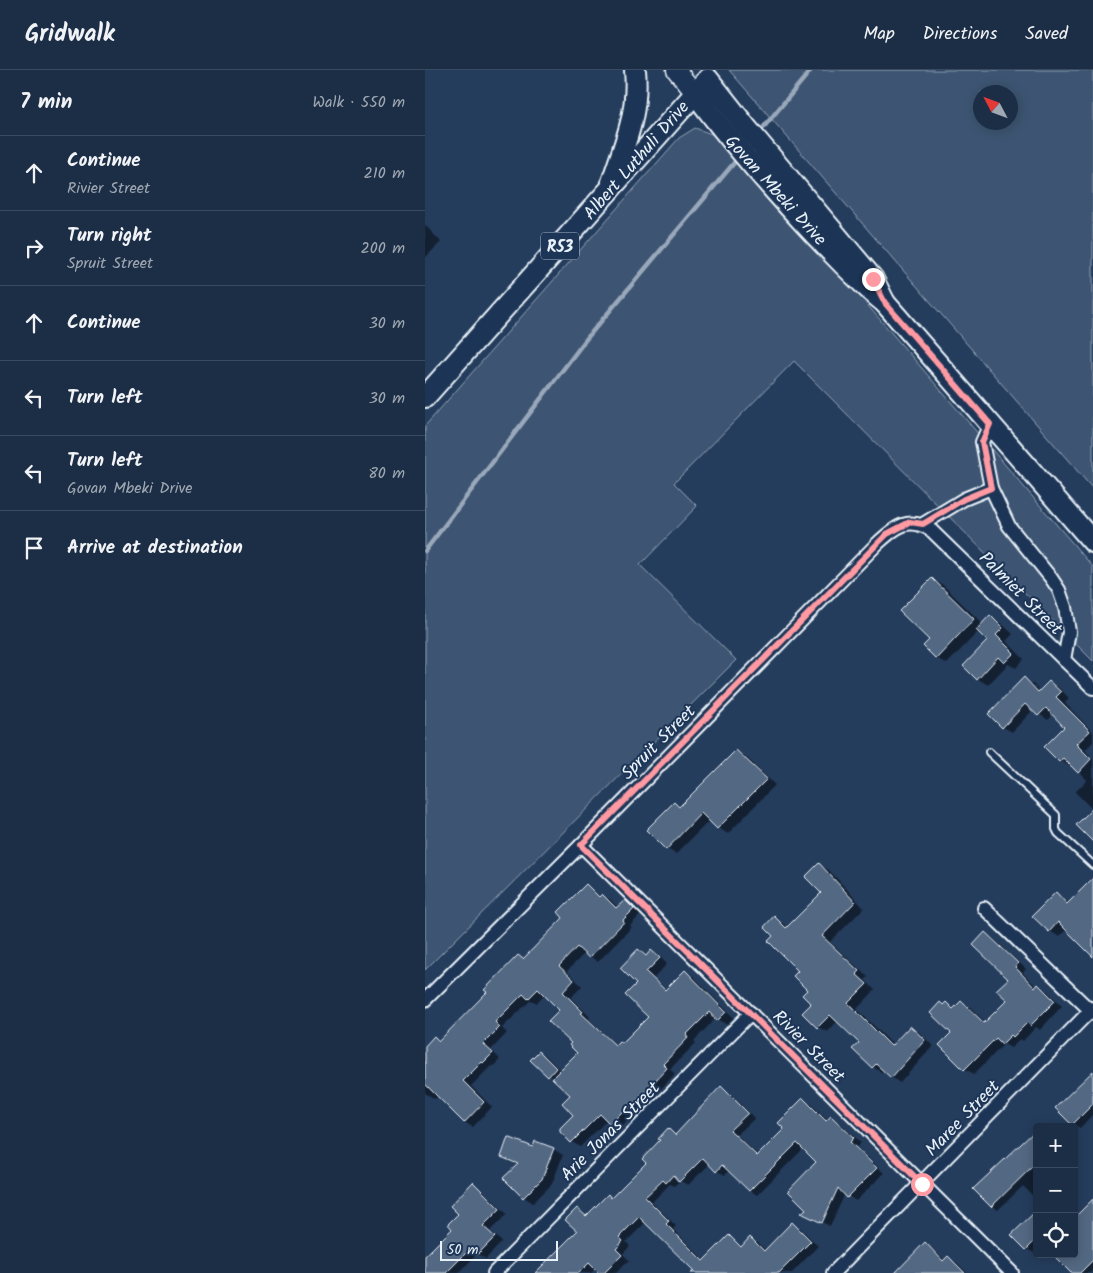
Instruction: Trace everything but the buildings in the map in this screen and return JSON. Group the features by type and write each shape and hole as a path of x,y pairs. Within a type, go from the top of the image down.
{"main road":[{"path":"609,191 632,122 637,89 635,70"},
{"name":"Albert Luthuli Drive","path":"425,397 609,191 701,81"},
{"name":"Govan Mbeki Drive","path":"701,81 745,126 873,279 885,303"},
{"name":"Govan Mbeki Drive","path":"701,81 730,141 773,190 864,286 885,303 1093,542"}],"street":[{"name":"Govan Mbeki Drive","path":"676,70 701,81"},
{"path":"990,424 982,442 991,488 1009,526 1059,590 1065,607 1069,632 1064,660"},
{"path":"923,524 964,499 991,488"},
{"name":"Spruit Street","path":"425,1000 581,845 887,534 910,522 923,524"},
{"name":"Palmiet Street","path":"923,524 946,543 1093,688"},
{"name":"Rivier Street","path":"581,845 1012,1273"},
{"path":"984,908 1092,1010"},
{"name":"Maree Street","path":"833,1273 1092,1010"},
{"name":"Arie Jonas Street","path":"494,1273 751,1013"}],"lane":[{"path":"989,752 1056,815 1056,830 1058,833 1093,865"}],"shaded area":[{"path":"729,70 1093,70 1093,489"},
{"path":"695,128 714,135 820,250 1093,567 1093,661 794,361 674,483 697,506 640,565 736,660 425,970 425,426 679,138"}],"waterway":[{"path":"758,134 811,70"},
{"path":"425,551 587,338 739,157"}],"route":[{"path":"873,279 885,303 990,424 982,442 991,488 964,499 923,524 910,522 887,534 581,845 922,1184"}]}
